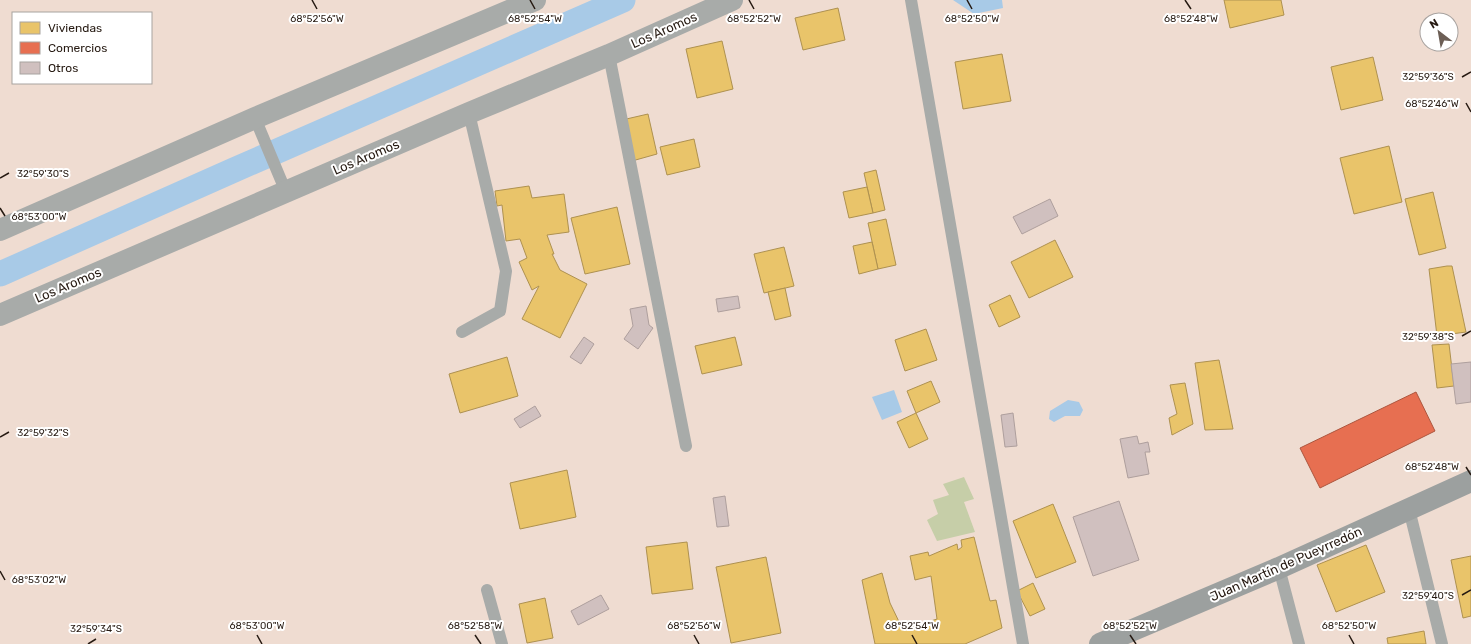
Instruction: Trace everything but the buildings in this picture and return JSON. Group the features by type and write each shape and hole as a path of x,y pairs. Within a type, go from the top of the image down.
{"main road":[{"name":"Juan Martín de Pueyrredón","path":"1100,644 1278,568 1471,481"}],"street":[{"path":"0,230 255,118 535,0"},
{"name":"Los Aromos","path":"0,315 469,113 609,55 732,0"}],"lane":[{"path":"911,0 1023,644"},
{"path":"609,55 686,446"},
{"path":"462,332 500,311 506,271 469,113"},
{"path":"255,118 286,192"},
{"path":"1409,509 1442,644"},
{"path":"1278,568 1299,644"},
{"path":"487,590 502,644"}],"green space":[{"path":"964,477 974,499 964,502 975,532 937,541 927,520 938,514 933,500 949,495 943,484"}],"water":[{"path":"953,0 1002,0 1003,8 974,14"},
{"path":"894,390 902,412 882,420 872,397"},
{"path":"1068,400 1079,402 1083,410 1080,416 1065,416 1054,422 1049,419 1050,411"}],"waterway":[{"path":"0,274 623,0"}]}
